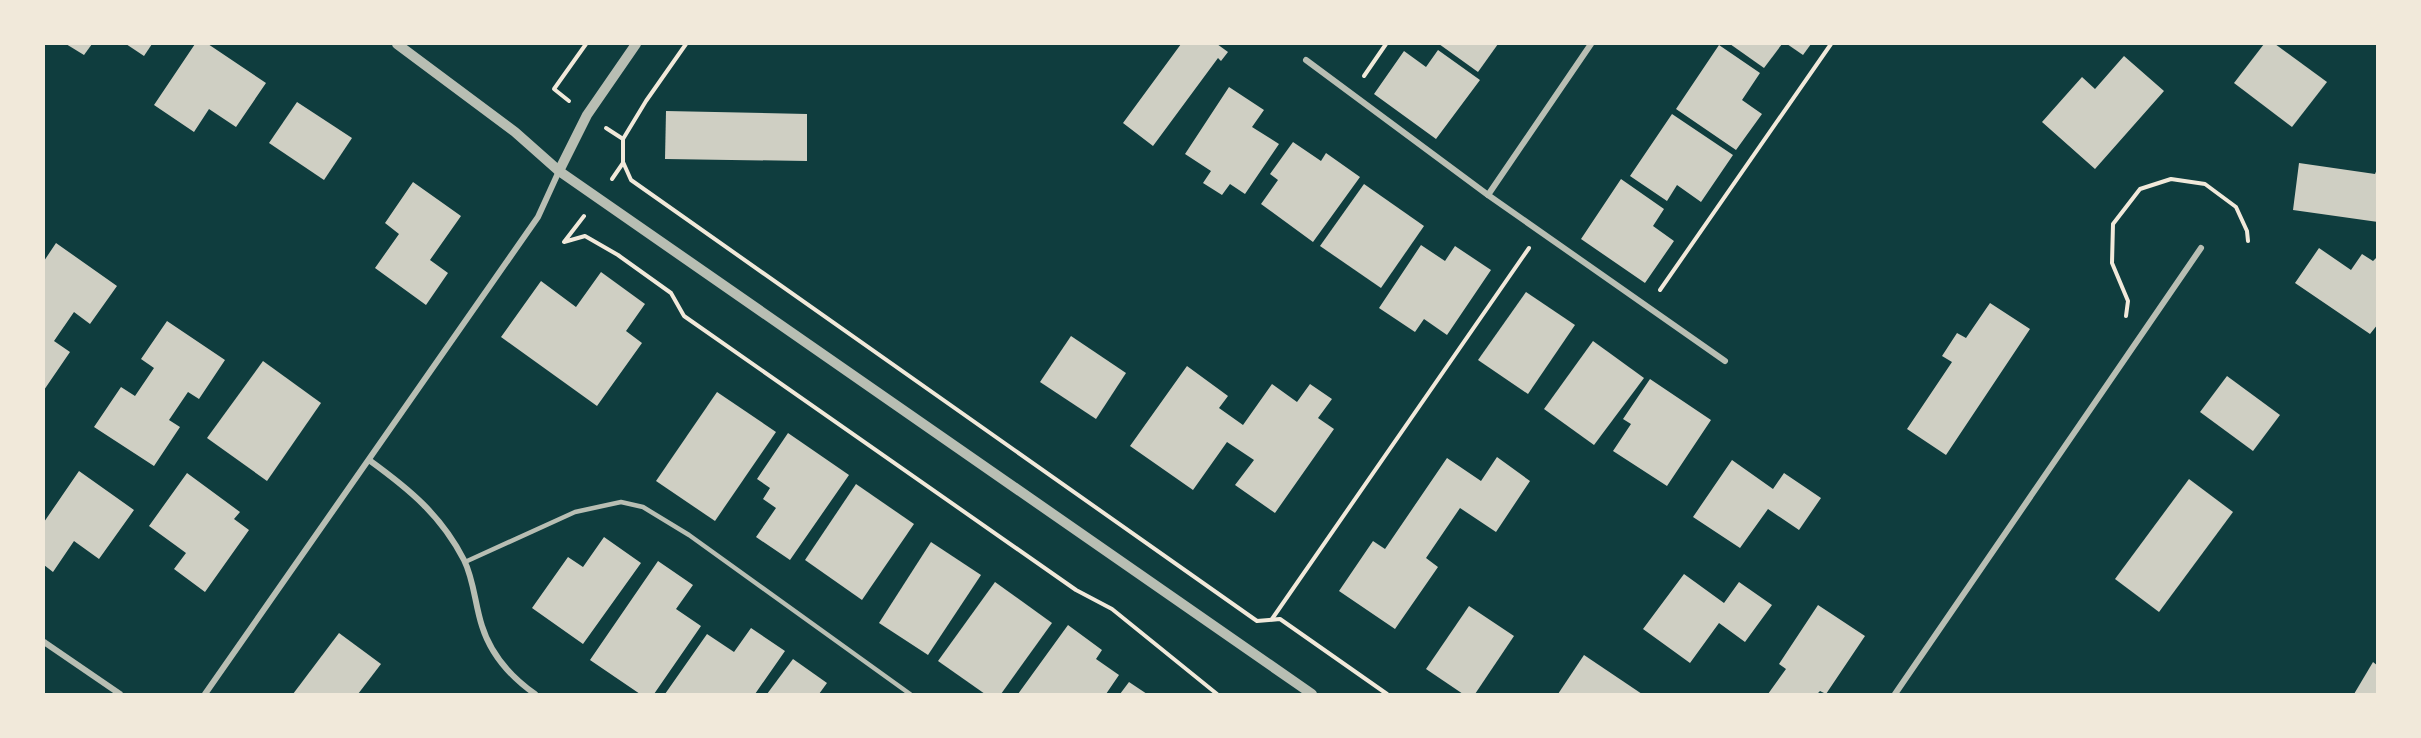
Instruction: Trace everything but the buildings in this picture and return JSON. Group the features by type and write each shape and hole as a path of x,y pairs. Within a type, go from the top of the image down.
{"street":[{"path":"397,44 515,132 559,171 1312,694"},
{"path":"205,694 538,217 587,115 636,44"},
{"path":"1488,195 1591,44"},
{"path":"1306,60 1488,195 1725,362"},
{"path":"1895,694 2201,248"},
{"path":"369,460 420,500 447,529 465,562 483,628 500,662 522,685 535,694"},
{"path":"44,642 120,694"}],"lane":[{"path":"465,562 575,512 621,502 643,507 689,536 910,694"}],"path":[{"path":"686,44 646,101 623,140 623,162 631,180 1257,621 1280,619 1387,694"},
{"path":"1352,94 1386,44"},
{"path":"1648,307 1831,44"},
{"path":"623,162 564,242 585,236 618,255 671,293 684,316 1076,590 1112,609 1216,694"},
{"path":"2125,325 2128,301 2112,263 2113,224 2140,189 2171,179 2205,184 2236,207 2247,231 2248,241"},
{"path":"1272,620 1540,231"}]}
